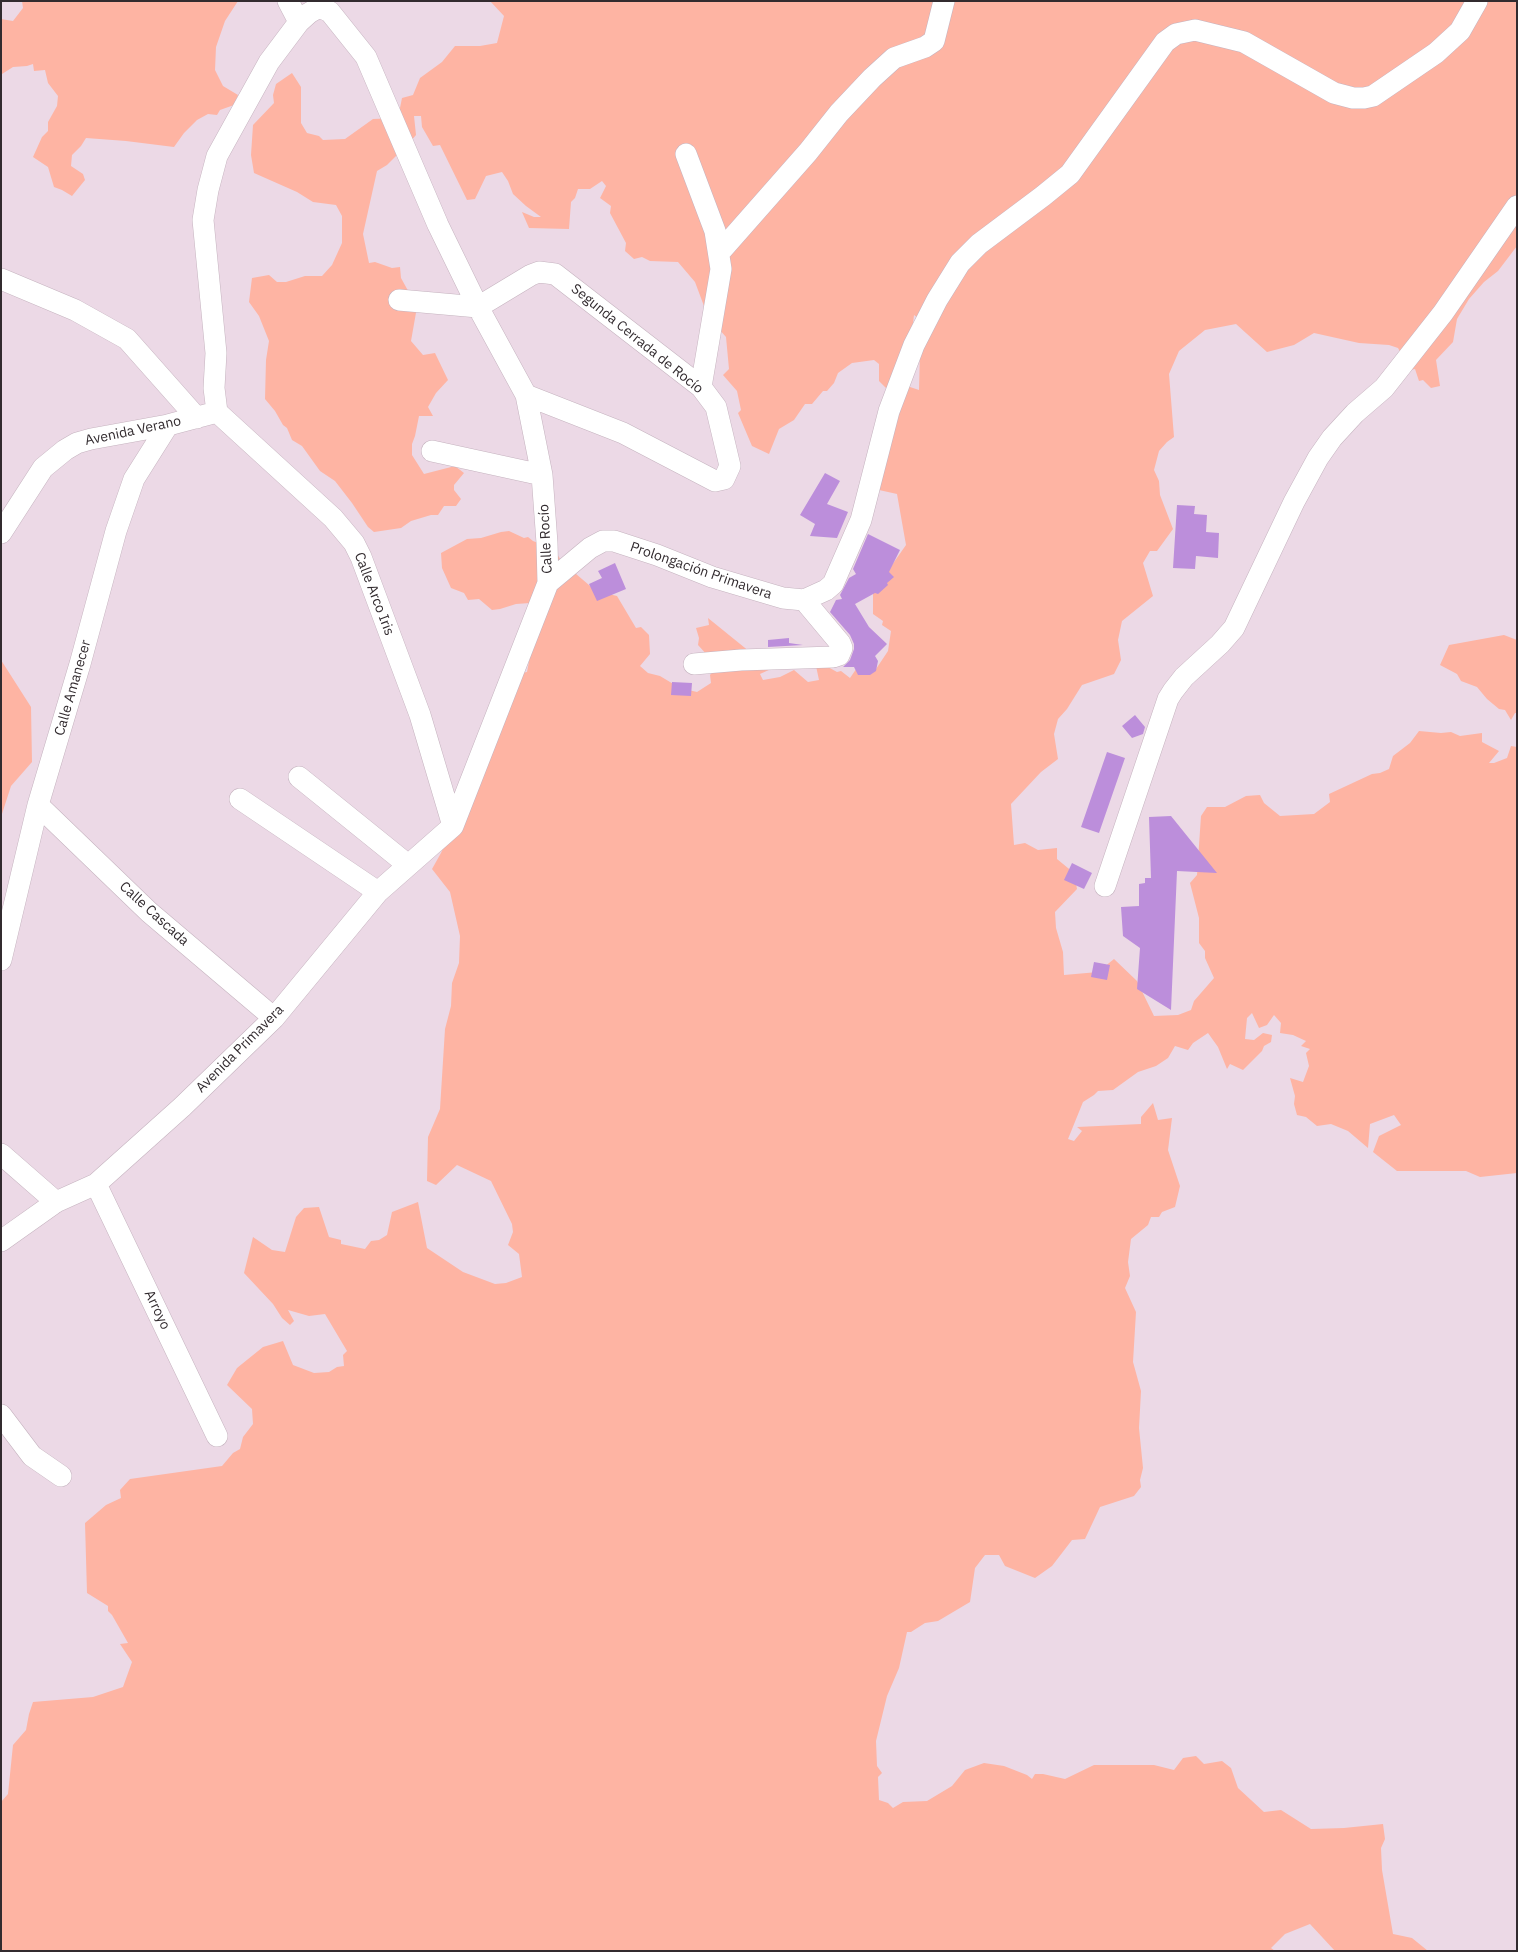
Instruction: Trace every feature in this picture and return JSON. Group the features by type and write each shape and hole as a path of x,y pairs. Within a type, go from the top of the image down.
{"street":[{"path":"288,1 299,22"},
{"path":"719,253 808,152 839,112 872,78 894,58 926,47 934,41 944,1"},
{"path":"694,664 741,660 833,657 839,655 842,648 840,643 804,600 818,595 833,584 861,520 889,411 914,345 937,300 960,263 978,244 1070,174 1122,99 1170,38 1182,32 1195,30 1244,42 1334,93 1353,98 1364,98 1373,96 1436,53 1460,31 1477,1"},
{"name":"Calle Rocío","path":"218,412 214,388 216,353 203,220 208,190 218,156 269,62 299,22 316,9 322,8 330,12 366,57 438,225 478,308 526,395 542,475 548,583 453,826"},
{"path":"686,154 715,231 721,269 701,386"},
{"path":"1104,886 1168,699 1184,677 1220,644 1234,628 1294,502 1318,458 1332,438 1355,413 1384,388 1443,313 1517,206"},
{"name":"Segunda Cerrada de Rocío","path":"478,308 531,275 539,272 555,274 701,386 716,407 730,466 724,479 715,481 623,433 526,395"},
{"path":"1,279 75,310 127,339 197,418"},
{"path":"399,300 478,308"},
{"name":"Avenida Verano","path":"1,533 43,468 77,443 168,425 218,412"},
{"name":"Calle Arco Iris","path":"218,412 332,518 354,543 362,557 420,715 453,826"},
{"name":"Calle Amanecer","path":"1,960 38,805 80,664 116,531 134,479 168,425"},
{"path":"432,451 542,475"},
{"name":"Prolongación Primavera","path":"548,583 597,543 614,541 756,591 783,598 804,600"},
{"path":"299,777 408,865"},
{"path":"240,799 378,892"},
{"name":"Calle Cascada","path":"38,805 149,912 274,1018"},
{"name":"Avenida Primavera","path":"1,1241 56,1202 96,1184 182,1107 274,1018 378,892 453,826"},
{"path":"1,1154 56,1202"},
{"name":"Arroyo","path":"96,1184 217,1436"},
{"path":"1,1415 32,1456 61,1476"}],"shaded area":[{"path":"22,1 238,1 225,21 216,47 215,70 223,86 238,95 234,105 220,110 217,115 208,114 197,120 174,147 86,138 72,155 71,166 83,174 85,180 72,196 54,187 48,167 33,157 42,137 48,131 48,122 57,106 58,96 48,83 45,70 34,71 33,64 13,67 2,74 1,72 1,19 13,21 23,8"},
{"path":"490,1 1517,1 1517,246 1498,271 1484,282 1469,299 1457,319 1453,342 1436,360 1440,386 1431,388 1423,380 1419,381 1415,369 1410,370 1398,348 1389,345 1359,343 1314,333 1294,345 1267,352 1236,324 1205,330 1179,351 1169,374 1174,437 1159,451 1154,470 1159,481 1160,495 1173,529 1157,551 1150,551 1143,563 1153,596 1122,621 1118,640 1121,660 1114,674 1082,685 1067,709 1058,719 1054,734 1058,759 1041,772 1011,804 1014,845 1025,843 1038,850 1057,848 1057,859 1074,873 1077,889 1055,912 1056,928 1063,952 1064,975 1098,972 1114,959 1137,981 1154,1016 1178,1015 1191,1010 1194,1001 1214,978 1205,958 1205,951 1199,943 1199,918 1190,883 1197,875 1201,816 1207,807 1225,807 1246,796 1260,795 1264,803 1280,816 1314,814 1330,802 1329,794 1372,774 1389,769 1393,756 1410,743 1419,731 1451,732 1460,736 1482,733 1482,742 1499,751 1489,763 1507,758 1511,746 1517,747 1517,1173 1480,1177 1466,1171 1397,1171 1373,1152 1379,1136 1401,1125 1394,1115 1370,1124 1368,1148 1348,1131 1331,1124 1317,1126 1306,1117 1297,1115 1294,1104 1295,1096 1290,1078 1303,1082 1309,1066 1306,1053 1310,1049 1301,1046 1306,1041 1293,1035 1280,1033 1281,1023 1274,1015 1267,1025 1259,1028 1252,1013 1247,1018 1245,1039 1254,1040 1263,1033 1272,1035 1271,1042 1264,1046 1262,1051 1243,1070 1230,1064 1227,1069 1218,1047 1208,1033 1193,1043 1188,1050 1175,1046 1168,1058 1156,1066 1138,1072 1113,1090 1098,1091 1083,1102 1068,1139 1074,1141 1082,1131 1077,1127 1141,1124 1141,1117 1153,1103 1158,1120 1172,1118 1168,1150 1180,1186 1175,1207 1162,1212 1159,1217 1151,1217 1148,1225 1131,1239 1128,1262 1130,1276 1125,1288 1136,1312 1133,1362 1141,1391 1139,1428 1143,1468 1140,1480 1141,1487 1134,1496 1100,1507 1085,1539 1072,1540 1052,1566 1035,1578 1005,1566 999,1555 985,1555 975,1568 970,1602 938,1621 925,1623 911,1632 907,1632 899,1668 887,1696 876,1741 877,1766 882,1773 878,1777 879,1800 888,1803 893,1808 903,1802 927,1801 952,1786 965,1770 984,1763 1004,1766 1027,1775 1032,1779 1035,1774 1043,1774 1065,1779 1094,1765 1154,1765 1174,1770 1183,1758 1196,1756 1204,1764 1222,1761 1231,1768 1238,1788 1264,1812 1281,1810 1311,1829 1383,1824 1385,1839 1381,1848 1382,1870 1393,1934 1412,1938 1428,1951 1335,1951 1310,1924 1285,1934 1271,1948 1275,1951 1,1951 1,1802 8,1794 13,1745 26,1730 33,1702 93,1697 123,1687 132,1662 120,1644 128,1643 108,1611 108,1606 87,1593 85,1523 106,1505 121,1498 120,1490 130,1479 222,1466 233,1453 240,1449 243,1437 253,1424 252,1409 227,1385 237,1368 263,1347 283,1341 293,1365 314,1373 329,1372 337,1367 344,1366 343,1355 347,1351 325,1314 309,1316 288,1310 294,1321 290,1325 244,1273 253,1237 272,1250 285,1252 296,1217 304,1208 319,1207 329,1237 341,1240 341,1244 365,1249 371,1241 379,1240 387,1235 392,1212 418,1202 427,1248 463,1272 495,1284 506,1283 522,1277 519,1254 508,1245 513,1232 512,1224 491,1181 457,1165 436,1185 427,1181 428,1137 440,1109 445,1029 451,1006 452,983 459,963 460,936 450,892 432,869 441,853 521,673 527,672 536,625 530,603 516,604 492,610 479,599 468,600 464,593 451,588 442,568 441,553 467,539 481,538 509,531 554,549 562,562 596,591 617,596 636,628 641,627 649,635 650,654 640,666 648,673 660,676 680,688 697,692 711,683 710,675 713,671 708,656 698,645 699,638 696,628 709,625 708,618 771,669 760,674 763,680 780,677 794,670 808,682 819,680 816,666 819,662 837,672 841,671 850,678 861,662 876,669 888,651 891,631 882,625 883,621 873,614 873,592 906,545 897,494 879,490 903,380 910,387 919,390 920,352 925,324 914,315 909,357 888,390 879,381 879,364 874,360 852,363 838,373 834,383 827,391 823,391 812,404 805,404 794,420 779,429 769,454 752,446 738,413 741,410 737,391 723,375 729,369 726,337 704,312 704,306 695,282 678,262 650,261 642,257 634,259 625,251 626,243 610,213 611,206 600,198 606,186 602,181 590,189 578,189 575,198 571,202 569,229 529,228 522,212 534,217 541,217 513,194 502,172 486,176 475,199 467,200 440,145 433,146 422,127 421,116 414,116 416,135 387,165 377,171 363,234 369,263 375,262 392,268 400,267 401,278 417,307 411,341 423,355 435,353 448,380 436,393 428,407 433,416 419,416 412,444 412,455 424,474 455,466 464,473 454,485 454,490 461,499 456,506 444,506 438,515 431,515 411,521 401,528 374,532 368,527 335,481 320,471 302,446 292,440 287,428 265,399 266,360 269,341 259,316 249,302 252,278 269,275 277,282 286,282 305,276 322,276 332,265 342,243 342,216 336,205 313,202 297,192 254,173 251,155 253,125 274,103 273,95 276,84 292,73 301,87 301,123 307,133 319,136 323,140 345,139 373,119 398,118 402,98 413,95 420,78 442,62 455,46 480,46 497,43 504,16"},
{"path":"1504,635 1517,640 1517,713 1515,713 1511,720 1505,710 1499,709 1477,687 1461,681 1457,674 1440,665 1449,645"},
{"path":"1,660 31,707 32,762 11,786 1,817"}],"building":[{"path":"825,473 840,481 827,504 848,512 837,538 810,536 815,524 800,515"},
{"path":"1177,505 1195,506 1194,514 1207,515 1206,532 1219,533 1218,558 1196,556 1195,569 1173,568"},
{"path":"868,534 900,550 889,572 894,577 887,583 888,585 878,594 875,593 855,604 869,627 887,644 875,656 878,661 876,671 870,675 858,675 854,667 843,667 850,660 854,644 850,635 830,612 836,600 842,599 840,595 849,578 856,574 853,569"},
{"path":"615,563 626,589 597,601 589,584 602,578 598,571"},
{"path":"789,638 789,643 803,645 768,647 768,640"},
{"path":"672,682 692,683 691,696 671,695"},
{"path":"1135,715 1145,727 1143,734 1132,738 1122,726"},
{"path":"1107,752 1125,758 1099,833 1081,827"},
{"path":"1171,816 1217,873 1177,871 1171,1010 1137,989 1140,948 1123,936 1121,907 1139,906 1139,884 1145,883 1145,878 1151,878 1149,817"},
{"path":"1072,863 1092,873 1084,889 1064,880"},
{"path":"1094,962 1110,965 1107,980 1091,977"}]}
